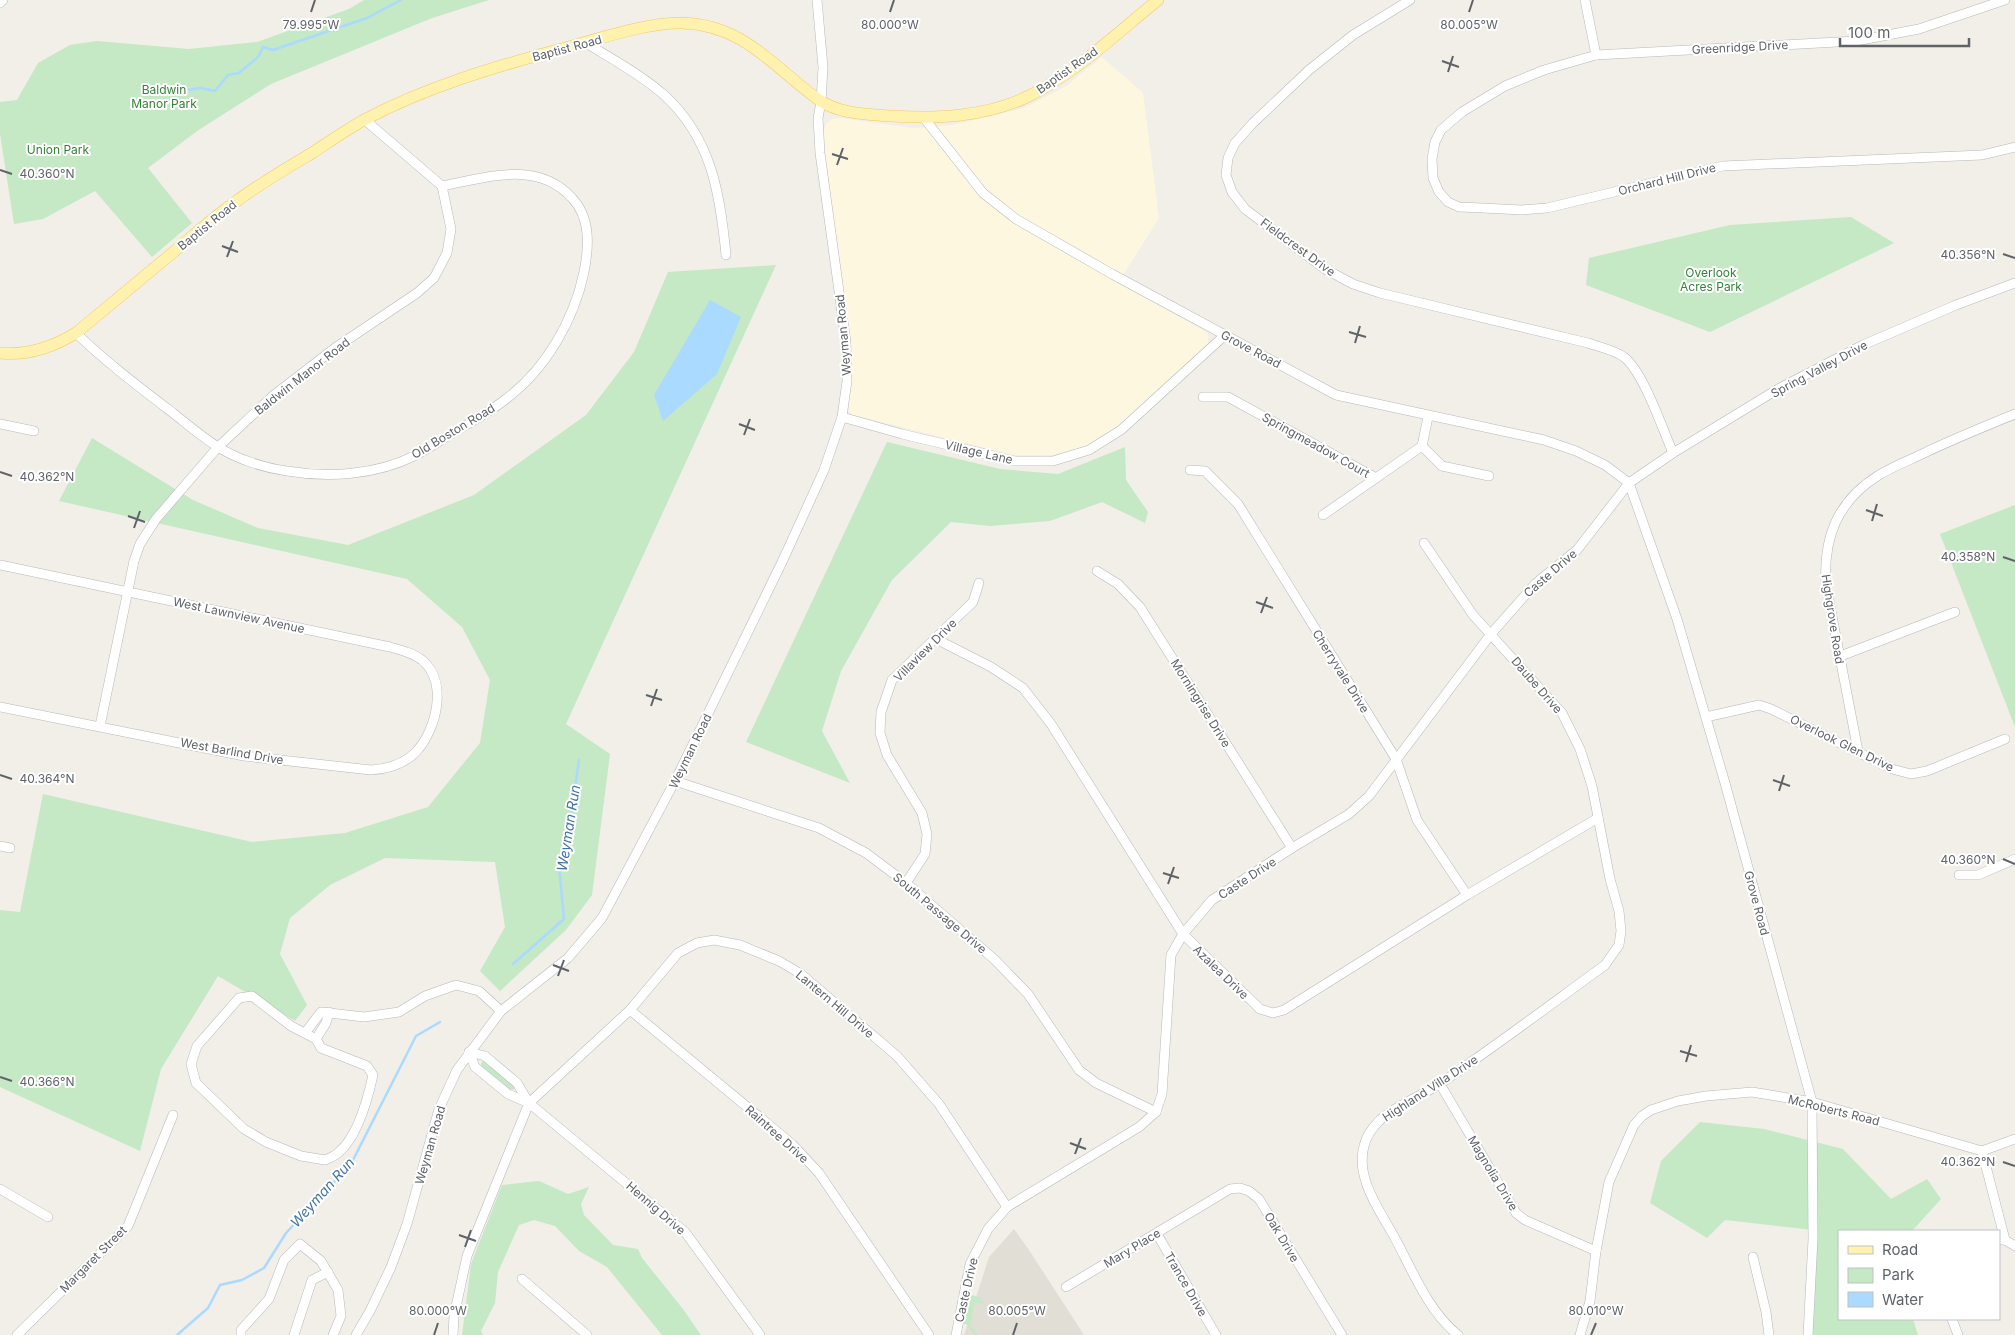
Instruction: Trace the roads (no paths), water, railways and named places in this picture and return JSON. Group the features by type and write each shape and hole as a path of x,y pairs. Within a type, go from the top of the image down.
{"main road":[{"name":"Baptist Road","path":"0,353 10,354 45,348 60,342 76,332 258,185 365,120 432,89 496,67 649,27 679,23 714,28 745,41 783,69 821,102 841,110 862,114 924,118 966,115 988,110 1028,96 1080,63 1158,0"}],"street":[{"path":"0,3 3,0"},
{"name":"Weyman Road","path":"356,1335 391,1267 407,1224 439,1109 457,1070 500,1011 568,958 602,918 676,781 824,470 842,416 847,381 846,342 820,153 818,118 821,102 822,67 817,0"},
{"name":"Fieldcrest Drive","path":"1410,0 1353,35 1308,70 1253,123 1235,143 1228,158 1226,175 1232,192 1245,209 1325,269 1353,284 1380,293 1588,343 1624,357 1638,373 1672,453"},
{"path":"1585,0 1596,55"},
{"name":"Greenridge Drive","path":"1479,101 1506,86 1544,70 1596,55 1856,41 1919,29 2005,0"},
{"path":"586,43 646,80 664,95 682,115 695,134 716,178 722,208 726,255"},
{"name":"Orchard Hill Drive","path":"1479,101 1441,130 1435,142 1432,160 1433,178 1439,192 1448,202 1459,207 1521,210 1547,208 1723,166 1982,155 2015,147"},
{"name":"Grove Road","path":"924,118 983,193 1016,219 1336,395 1544,440 1583,454 1631,481 1677,619 1706,717 1812,1102 1813,1239 1808,1335"},
{"path":"365,120 442,186"},
{"name":"Old Boston Road","path":"76,332 101,358 218,447 246,459 287,471 334,474 376,468 413,456 507,399 528,379 552,349 572,310 582,282 587,254 587,233 580,209 561,188 545,178 527,173 509,174 442,186"},
{"name":"Baldwin Manor Road","path":"100,726 127,591 140,544 166,506 218,447 274,395 335,348 417,293 434,278 447,253 450,229 442,186"},
{"name":"Spring Valley Drive","path":"1631,481 1672,453 1778,390 1863,345 2015,282"},
{"name":"Village Lane","path":"842,416 902,434 1015,461 1053,461 1089,450 1121,430 1225,335"},
{"name":"Springmeadow Court","path":"1203,396 1228,396 1376,478 1422,446"},
{"name":"Highgrove Road","path":"1858,751 1838,657 1824,564 1826,547 1840,513 1850,498 1880,474 1963,434 2015,414"},
{"path":"1428,416 1422,446 1442,466 1489,476"},
{"path":"0,424 34,431"},
{"name":"Cherryvale Drive","path":"1190,470 1205,471 1238,504 1396,760 1417,820 1467,896"},
{"path":"1323,515 1376,478"},
{"name":"Caste Drive","path":"956,1335 970,1264 988,1229 1007,1207 1140,1127 1156,1112 1162,1094 1172,955 1182,934 1212,900 1292,848 1349,814 1369,796 1491,634 1535,584 1577,550 1631,481"},
{"name":"Daube Drive","path":"1424,543 1472,615 1562,714 1580,749 1592,786 1610,879"},
{"name":"West Lawnview Avenue","path":"0,565 407,652 421,660 436,681 436,711"},
{"name":"Morningrise Drive","path":"1097,571 1118,584 1140,607 1292,848"},
{"name":"Villaview Drive","path":"906,883 925,854 928,834 922,813 887,755 880,733 880,712 892,680 973,602 979,583"},
{"path":"1838,657 1955,612"},
{"name":"Azalea Drive","path":"936,639 991,667 1023,688 1051,724 1182,934 1260,1009 1273,1013 1284,1010 1467,896 1598,818"},
{"name":"Overlook Glen Drive","path":"1706,717 1758,705 1771,709 1892,769 1911,774 1927,771 2004,739"},
{"name":"West Barlind Drive","path":"0,707 244,756 371,770 386,769 403,762 416,752 428,733 436,711"},
{"name":"South Passage Drive","path":"676,781 819,828 866,853 906,883 995,960 1028,994 1079,1070 1096,1083 1156,1112"},
{"path":"0,846 10,848"},
{"path":"1959,875 1978,875 2015,860"},
{"name":"Highland Villa Drive","path":"1453,1334 1424,1292 1367,1185 1362,1163 1364,1146 1369,1134 1389,1114 1440,1084 1605,966 1620,945 1621,931 1619,911 1610,879"},
{"name":"Lantern Hill Drive","path":"453,1335 454,1316 467,1256 530,1103 630,1010 678,953 697,943 714,940 740,945 778,961 801,974 897,1056 939,1104 1007,1207"},
{"path":"305,1033 322,1012 364,1017 400,1012 425,996 456,985 479,991 500,1011"},
{"path":"252,996 291,1026 305,1033 316,1039 321,1048 367,1066 373,1076 368,1096 352,1137 339,1152 325,1160 302,1156 266,1142 244,1129 196,1083 191,1064 197,1046 239,998 252,996"},
{"name":"Raintree Drive","path":"630,1010 792,1144 818,1173 929,1335"},
{"path":"316,1039 326,1023 329,1012"},
{"name":"Hennig Drive","path":"469,1052 485,1056 517,1082 530,1103"},
{"name":"Hennig Drive","path":"469,1052 475,1067 508,1094 530,1103 685,1232 760,1335"},
{"name":"Magnolia Drive","path":"1440,1084 1516,1213 1525,1220 1596,1251"},
{"name":"McRoberts Road","path":"1580,1335 1590,1301 1596,1251 1609,1182 1634,1125 1651,1110 1678,1101 1738,1092 1752,1092 1812,1102 1982,1151"},
{"name":"Margaret Street","path":"17,1335 128,1226 173,1115"},
{"path":"2000,1230 1982,1151 2015,1139"},
{"name":"Oak Drive","path":"1198,1208 1230,1189 1240,1188 1250,1191 1258,1199 1342,1335"},
{"path":"0,1189 48,1217"},
{"name":"Mary Place","path":"1066,1287 1198,1208"},
{"name":"Trance Drive","path":"1157,1234 1216,1335"},
{"path":"2002,1240 2015,1246"},
{"path":"241,1335 241,1330 269,1299 284,1260 300,1244 321,1261 338,1290 341,1316 333,1335"},
{"path":"1753,1257 1766,1312 1769,1335"},
{"path":"294,1335 312,1280 328,1272"},
{"path":"522,1279 587,1335"},
{"path":"1952,1320 1958,1335"}],"water":[{"path":"710,300 741,317 717,374 663,421 654,395"}],"waterway":[{"path":"187,90 201,88 215,91 228,75 239,73 258,57 263,47 273,50 367,18 401,0"},
{"name":"Weyman Run","path":"513,964 564,919 559,867 568,837 579,760"},
{"name":"Weyman Run","path":"177,1335 208,1308 220,1285 242,1280 264,1268 286,1233 351,1164 416,1036 440,1022"}],"park label":[{"name":"Baldwin Manor Park","path":"164,96"},
{"name":"Union Park","path":"58,149"},
{"name":"Overlook Acres Park","path":"1711,279"}]}
